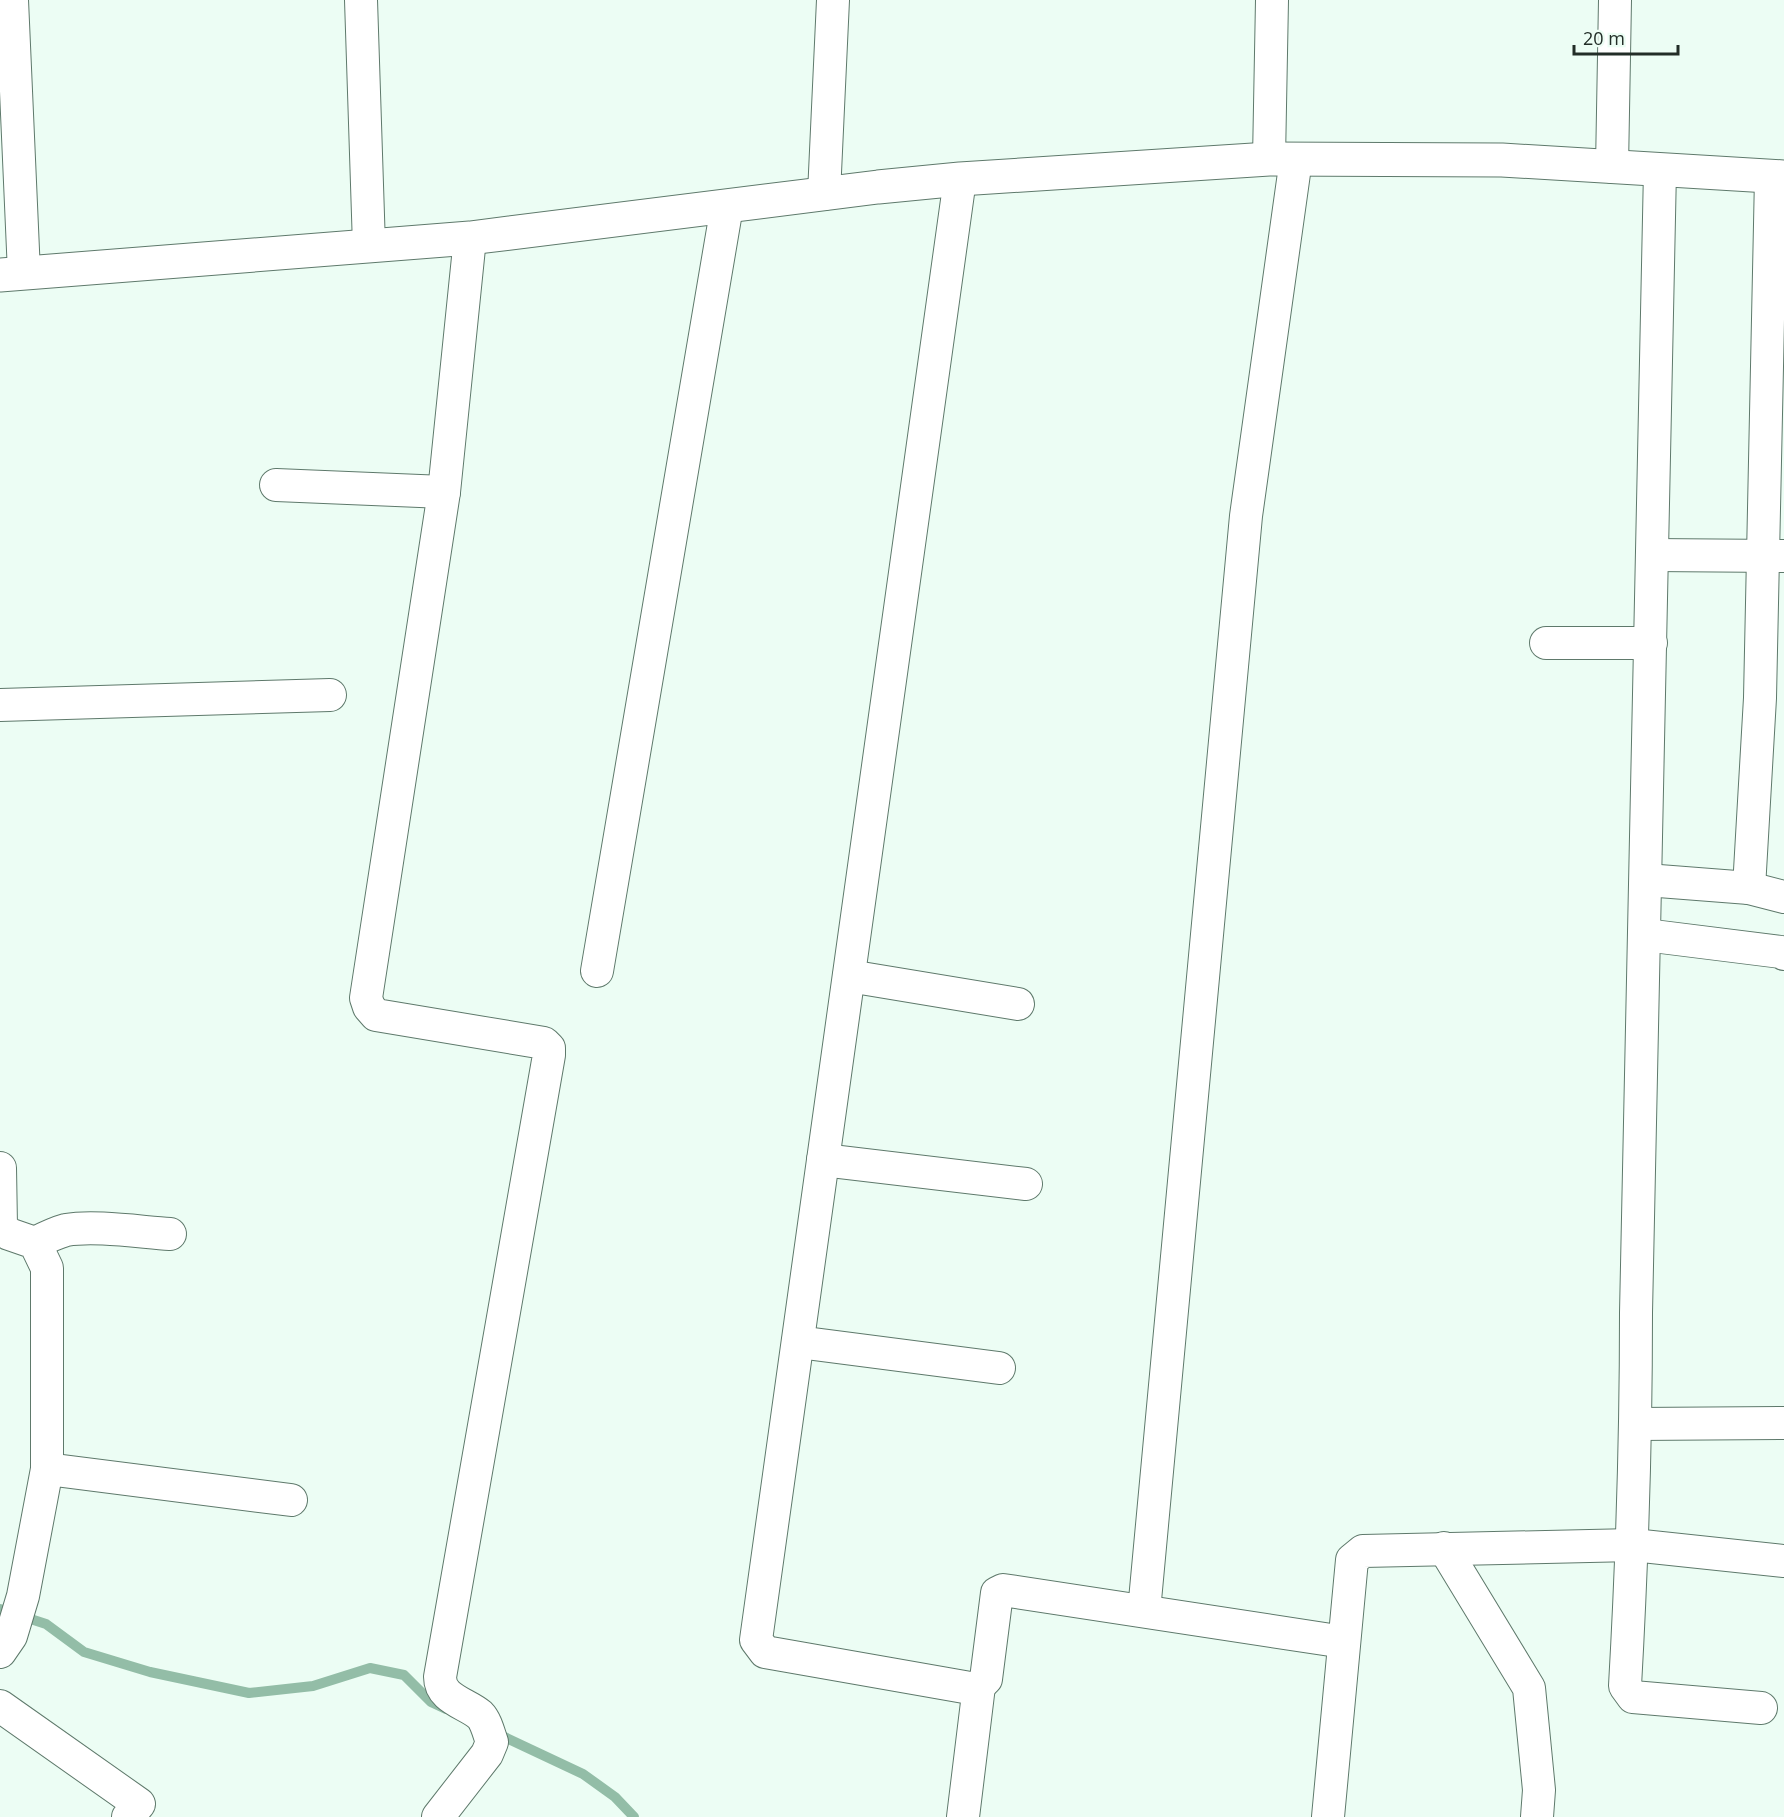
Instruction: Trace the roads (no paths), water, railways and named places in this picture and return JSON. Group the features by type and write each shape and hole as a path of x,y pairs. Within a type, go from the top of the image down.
{"street":[{"path":"12,0 12,274 470,238 960,179 1282,159 1503,160 1778,177 1772,699 1749,888"},
{"path":"361,0 369,246"},
{"path":"824,194 833,0"},
{"path":"1144,1611 1246,516 1282,159 1272,0"},
{"path":"1612,167 1615,0"},
{"path":"1660,170 1636,1313 1636,1424 1633,1545 1625,1686 1633,1697 1761,1708"},
{"path":"960,179 756,1640 765,1652 970,1688 979,1686"},
{"path":"597,971 727,206"},
{"path":"438,1817 488,1754 487,1729 445,1693 440,1684 440,1677 549,1048 544,1043 376,1015 369,1007 366,998 444,492 470,238"},
{"path":"276,485 444,492"},
{"path":"1652,555 1774,556"},
{"path":"1546,643 1651,643"},
{"path":"0,705 330,695"},
{"path":"1646,880 1749,888 1784,897"},
{"path":"1645,935 1784,954"},
{"path":"849,976 1018,1004"},
{"path":"823,1160 1026,1184"},
{"path":"0,1168 2,1226 9,1234 35,1243 47,1268 47,1469 23,1596 6,1644"},
{"path":"35,1243 55,1233 68,1230 93,1229 170,1234"},
{"path":"798,1342 999,1368"},
{"path":"1636,1424 1784,1423"},
{"path":"47,1469 291,1500"},
{"path":"1328,1817 1352,1560 1357,1554 1363,1551 1444,1548 1633,1545 1784,1561"},
{"path":"1444,1548 1529,1688 1539,1790 1537,1817"},
{"path":"963,1817 979,1686 986,1678 997,1593 1003,1590 1344,1642"},
{"path":"0,1706 139,1804 128,1817"}],"waterway":[{"path":"0,1609 46,1624 84,1652 150,1672 249,1693 313,1686 370,1668 404,1675 431,1702 446,1709"},
{"path":"496,1733 583,1774 615,1797 634,1817"}]}
